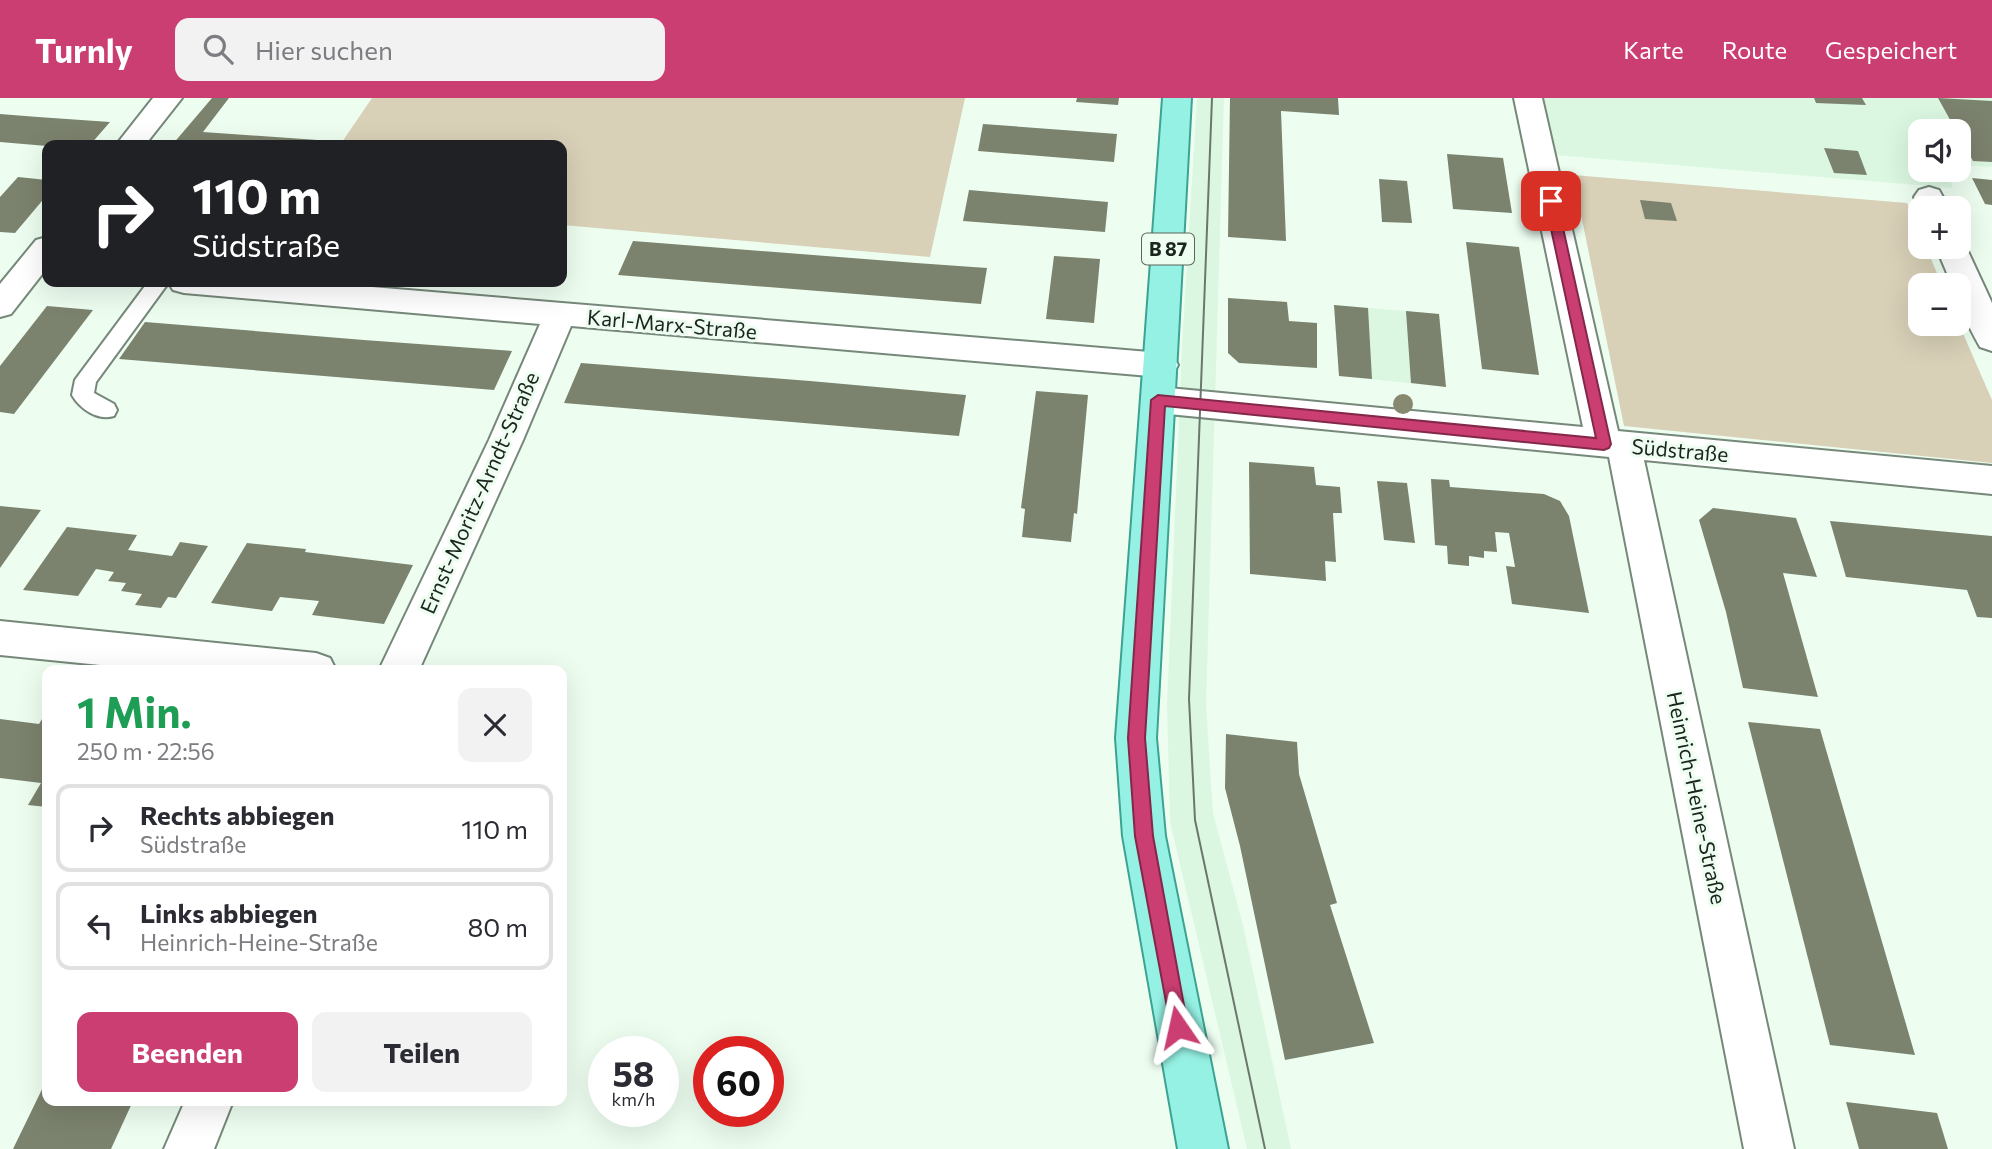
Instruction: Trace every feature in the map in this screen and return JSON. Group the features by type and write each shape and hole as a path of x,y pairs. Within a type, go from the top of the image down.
{"main road":[{"name":"B 87","path":"1177,98 1136,738 1144,836 1203,1149"}],"street":[{"path":"134,140 168,98"},
{"name":"Heinrich-Heine-Straße","path":"1528,98 1614,445 1769,1149"},
{"path":"1956,259 1992,339"},
{"path":"0,306 31,263"},
{"name":"Karl-Marx-Straße","path":"239,287 559,316 1159,383"},
{"name":"Ernst-Moritz-Arndt-Straße","path":"401,665 506,440 559,316"},
{"name":"Südstraße","path":"1159,383 1614,445 1992,480"},
{"path":"0,638 267,665"},
{"path":"189,1149 207,1106"}],"lane":[{"path":"106,410 88,401 83,395 86,380 155,287"}],"shaded area":[{"path":"372,98 965,98 930,257 567,225 567,140 343,140"},
{"path":"1197,98 1224,98 1206,705 1213,813 1243,925 1291,1149 1247,1149 1170,822 1167,704 1182,345"},
{"path":"1529,98 1992,98 1992,167 1971,166 1971,119 1908,119 1908,182 1951,182 1953,188 1543,154"},
{"path":"1573,175 1907,203 1908,259 1931,259 1937,273 1908,273 1908,336 1964,336 1992,400 1992,463 1624,426"},
{"path":"1334,305 1439,314 1446,387 1339,376"}],"building":[{"path":"212,98 229,98 203,132 318,140 176,140"},
{"path":"1077,98 1119,98 1118,105 1076,102"},
{"path":"1230,98 1338,98 1339,115 1281,111 1286,241 1228,237"},
{"path":"1814,98 1862,98 1866,105 1816,103"},
{"path":"1938,98 1992,101 1992,162 1973,161 1971,157 1971,119 1950,119"},
{"path":"0,114 110,122 94,140 42,140 42,146 0,142"},
{"path":"983,124 1117,134 1114,162 978,151"},
{"path":"1824,148 1858,151 1867,175 1834,173"},
{"path":"1447,154 1503,158 1512,213 1453,209"},
{"path":"18,177 42,179 42,201 15,233 0,232 0,197"},
{"path":"1972,178 1992,180 1992,205 1985,204"},
{"path":"1379,179 1407,181 1412,223 1382,222"},
{"path":"969,190 1108,202 1105,232 963,221"},
{"path":"1640,200 1671,203 1677,221 1645,219"},
{"path":"633,241 987,268 981,304 618,275"},
{"path":"1466,242 1519,247 1539,375 1482,369"},
{"path":"1054,256 1100,259 1094,323 1046,319"},
{"path":"1228,298 1287,302 1289,321 1317,323 1317,368 1239,363 1228,353"},
{"path":"1334,305 1368,308 1372,379 1339,376"},
{"path":"47,306 93,310 14,414 0,412 0,366"},
{"path":"1406,311 1439,314 1446,387 1411,383"},
{"path":"145,322 512,351 494,390 119,359"},
{"path":"581,363 966,395 959,436 564,403"},
{"path":"1036,391 1088,395 1077,514 1074,513 1071,542 1022,537 1025,509 1021,508"},
{"path":"1249,462 1314,467 1316,485 1340,487 1342,513 1333,513 1336,562 1325,561 1326,581 1250,574"},
{"path":"1431,479 1449,480 1450,487 1544,494 1560,501 1569,516 1589,613 1512,604 1506,566 1515,567 1509,533 1495,532 1497,552 1484,551 1484,558 1469,556 1469,566 1448,564 1447,546 1435,545"},
{"path":"1377,481 1407,483 1415,543 1384,540"},
{"path":"0,506 41,510 0,568"},
{"path":"1713,508 1796,518 1817,577 1783,573 1818,697 1743,688 1726,612 1699,520"},
{"path":"1830,521 1992,536 1992,618 1977,617 1967,590 1846,577"},
{"path":"67,527 137,535 128,550 172,556 180,542 208,546 176,598 168,597 161,608 135,605 142,594 121,591 126,583 108,581 114,572 96,569 78,596 23,590"},
{"path":"247,543 413,565 384,624 312,615 319,601 280,597 272,611 211,603"},
{"path":"0,719 39,724 42,719 42,806 28,805 41,783 0,778"},
{"path":"1748,722 1820,729 1915,1055 1830,1045"},
{"path":"1226,734 1297,742 1299,774 1337,903 1330,905 1374,1043 1285,1060 1240,846 1225,788"},
{"path":"42,1089 42,1106 131,1106 111,1149 13,1149"},
{"path":"1846,1102 1937,1113 1948,1149 1859,1149"}],"tram line":[{"path":"1212,98 1189,699 1195,820 1265,1149"}],"route":[{"path":"1178,1027 1144,836 1136,738 1158,400 1604,444 1551,201"}]}
